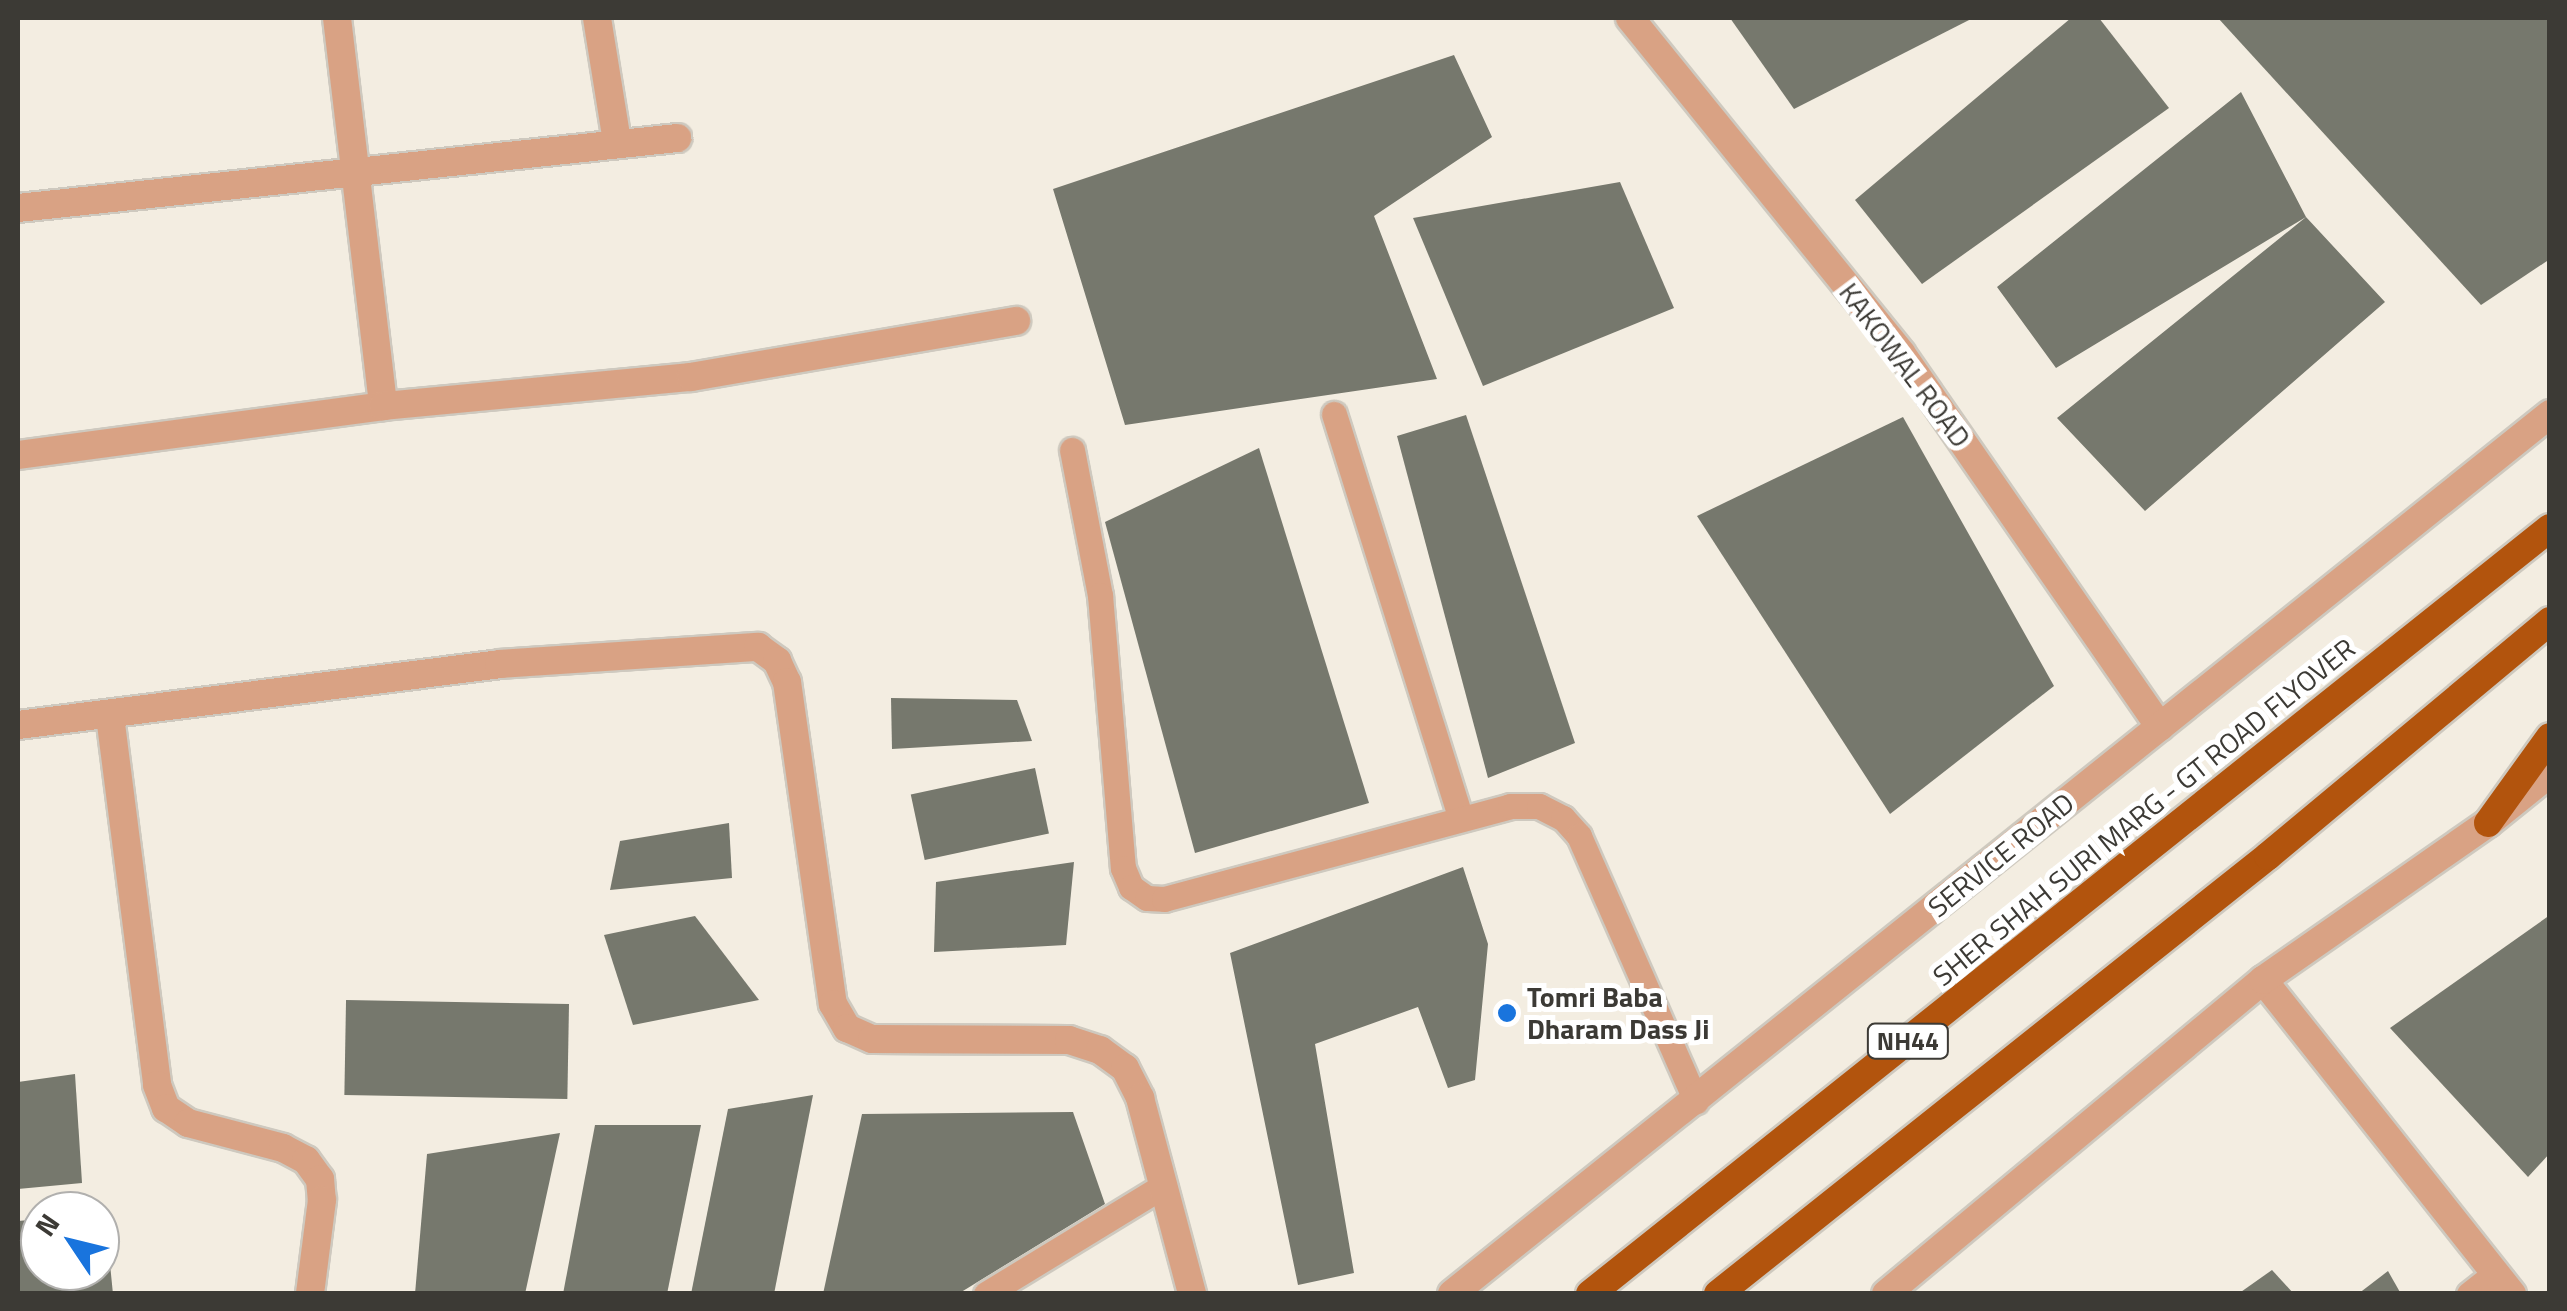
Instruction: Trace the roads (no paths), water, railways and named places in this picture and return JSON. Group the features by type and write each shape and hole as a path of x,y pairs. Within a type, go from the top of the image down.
{"highway":[{"name":"SHER SHAH SURI MARG - GT ROAD FLYOVER","path":"1590,1294 2550,528"},
{"name":"NH44","path":"1718,1294 2268,856 2550,620"},
{"path":"2488,823 2550,737"}],"street":[{"path":"337,18 383,406"},
{"path":"597,18 617,142"},
{"name":"KAKOWAL ROAD","path":"1630,18 1901,353 2160,727"},
{"path":"18,208 357,168 677,138"},
{"path":"18,455 383,406 691,376 1016,321"},
{"name":"SERVICE ROAD","path":"1452,1294 2550,414"},
{"path":"18,725 500,664 758,647 777,661 787,682 833,1004 847,1028 872,1039 1069,1040 1100,1050 1125,1068 1140,1098 1192,1294"},
{"path":"110,716 157,1085 166,1108 188,1124 283,1148 306,1160 320,1179 322,1200 310,1294"},
{"path":"1886,1294 2263,980 2488,823 2550,773"},
{"path":"2263,980 2504,1283"}],"lane":[{"path":"1334,414 1461,819"},
{"path":"1072,450 1100,595 1123,868 1131,887 1147,898 1164,899 1510,806 1539,806 1564,818 1579,836 1696,1102"},
{"path":"986,1294 1163,1186"},
{"path":"2468,1294 2504,1283"}],"place":[{"name":"Tomri Baba Dharam Dass Ji","path":"1507,1013"}]}
